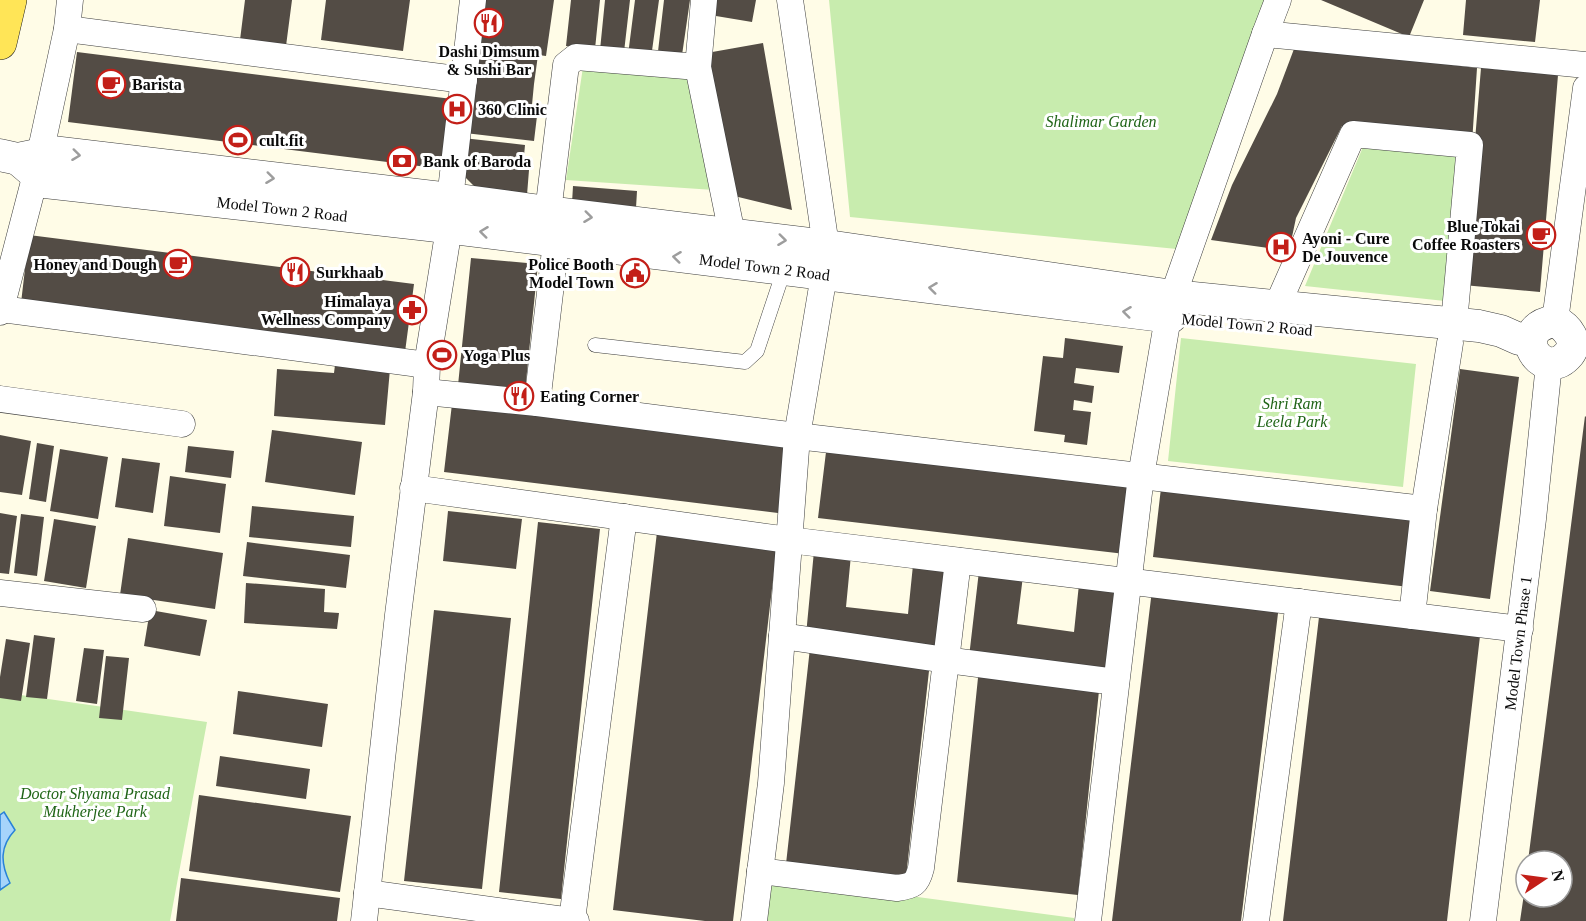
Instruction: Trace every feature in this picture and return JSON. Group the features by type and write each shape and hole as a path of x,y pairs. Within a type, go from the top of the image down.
{"main road":[{"path":"0,43 9,0"}],"street":[{"path":"70,0 67,29 21,160 0,311 427,365"},
{"path":"364,921 398,615 426,392 427,365 449,213 473,0"},
{"path":"704,0 698,67 732,234"},
{"path":"754,921 771,783 797,436 825,260 790,0"},
{"path":"1088,921 1141,476 1170,307 1278,0"},
{"path":"67,29 464,80"},
{"path":"1265,34 1586,65"},
{"path":"537,403 566,65 576,57 698,67"},
{"path":"1549,364 1540,360 1532,350 1553,338 1586,88"},
{"path":"1277,306 1353,134 1470,145 1452,333 1424,509 1412,616"},
{"name":"Model Town 2 Road","path":"21,160 52,152 552,227 784,270 825,260"},
{"name":"Model Town 2 Road","path":"552,227 732,234 825,260 1170,307 1452,333 1479,326 1553,338"},
{"name":"Model Town 2 Road","path":"1170,307 1277,306 1452,333"},
{"name":"Model Town Phase 1","path":"1484,921 1533,519 1549,364"},
{"path":"426,392 537,403 797,436 1424,509"},
{"path":"0,399 182,424"},
{"path":"413,488 789,540 1520,629"},
{"path":"367,893 573,921 624,518"},
{"path":"760,871 897,888 910,887 918,880 958,561"},
{"path":"0,593 143,609"},
{"path":"1256,921 1299,602"},
{"path":"782,636 1116,682"}],"lane":[{"path":"595,345 745,362 757,351 784,270"}],"green space":[{"name":"Shalimar Garden","path":"829,0 1266,0 1187,250 850,217"},
{"path":"583,67 694,76 714,190 566,180"},
{"path":"1365,142 1463,146 1445,301 1305,286"},
{"name":"Shri Ram Leela Park","path":"1181,338 1416,364 1403,487 1168,461"},
{"name":"Doctor Shyama Prasad Mukherjee Park","path":"0,692 207,722 170,921 0,921"},
{"path":"769,877 1074,918 1074,921 763,921"}],"water":[{"path":"4,812 15,830 6,842 3,855 4,869 10,883 0,890 0,815"}],"building":[{"path":"245,0 292,0 286,46 240,40"},
{"path":"326,0 410,0 403,51 321,40"},
{"path":"482,0 554,0 546,56 538,55 531,115 537,116 534,141 465,133"},
{"path":"571,0 600,0 595,49 566,46"},
{"path":"605,0 630,0 624,52 600,50"},
{"path":"635,0 659,0 651,58 628,55"},
{"path":"664,0 690,0 681,62 657,60"},
{"path":"707,0 756,0 752,22 704,14"},
{"path":"1321,0 1424,0 1409,37"},
{"path":"1466,0 1540,0 1535,42 1463,35"},
{"path":"763,43 792,210 726,194 701,54"},
{"path":"1294,49 1477,68 1472,143 1342,126 1296,218 1289,251 1211,240 1232,185 1277,94"},
{"path":"77,52 452,99 443,169 68,122"},
{"path":"1481,68 1558,75 1540,292 1463,285"},
{"path":"463,138 525,145 523,167 491,165 529,170 527,195 478,190 465,177"},
{"path":"573,186 637,191 636,208 572,203"},
{"path":"29,235 414,284 405,352 21,303"},
{"path":"471,258 538,264 524,401 457,395"},
{"path":"1065,338 1123,346 1119,373 1076,368 1074,383 1094,386 1092,403 1074,400 1073,410 1091,412 1087,445 1064,442 1065,435 1034,431 1043,356 1063,358"},
{"path":"335,365 390,369 385,425 274,416 277,369 334,373"},
{"path":"1460,369 1519,377 1490,599 1430,591"},
{"path":"452,404 794,446 786,514 444,472"},
{"path":"1585,416 1586,921 1520,921 1522,909 1574,909 1574,849 1530,849"},
{"path":"272,430 362,442 355,495 265,482"},
{"path":"0,435 31,441 22,495 0,492"},
{"path":"37,443 54,446 46,502 29,499"},
{"path":"188,446 234,451 231,478 185,472"},
{"path":"60,449 108,457 98,519 50,511"},
{"path":"826,452 1132,488 1125,554 818,518"},
{"path":"122,458 160,463 153,513 115,507"},
{"path":"170,476 226,484 220,533 164,526"},
{"path":"1161,488 1417,518 1409,587 1153,557"},
{"path":"252,506 354,516 351,547 249,537"},
{"path":"448,511 522,519 516,569 443,561"},
{"path":"0,513 17,516 9,574 0,573"},
{"path":"21,514 44,517 37,576 14,573"},
{"path":"54,519 96,526 86,588 44,581"},
{"path":"538,522 600,529 561,899 499,892"},
{"path":"657,532 777,546 733,921 705,921 613,910"},
{"path":"128,538 223,553 215,609 120,595"},
{"path":"247,542 350,555 346,588 243,576"},
{"path":"814,551 851,555 846,607 908,614 913,565 950,569 942,649 806,635"},
{"path":"979,571 1023,576 1017,624 1074,632 1079,584 1119,589 1109,674 969,657"},
{"path":"246,583 325,589 324,612 339,613 337,629 244,623"},
{"path":"1152,590 1279,605 1241,921 1112,921"},
{"path":"150,610 207,620 200,656 144,646"},
{"path":"434,610 511,618 482,889 404,881"},
{"path":"1319,617 1480,636 1447,921 1283,921"},
{"path":"34,635 55,638 47,699 26,697"},
{"path":"6,639 30,643 21,701 0,698 0,677"},
{"path":"84,648 104,650 97,704 76,701"},
{"path":"810,648 930,662 906,877 786,864"},
{"path":"106,656 129,658 122,720 99,718"},
{"path":"979,668 1100,681 1078,895 957,882"},
{"path":"238,691 328,704 322,747 233,734"},
{"path":"220,756 310,769 306,799 216,786"},
{"path":"199,795 351,816 340,892 189,871"},
{"path":"181,878 340,898 337,921 176,921"}],"place":[{"name":"Dashi Dimsum & Sushi Bar","path":"489,23"},
{"name":"Barista","path":"111,84"},
{"name":"360 Clinic","path":"457,109"},
{"name":"cult.fit","path":"238,140"},
{"name":"Bank of Baroda","path":"402,161"},
{"name":"Blue Tokai Coffee Roasters","path":"1541,235"},
{"name":"Ayoni - Cure De Jouvence","path":"1281,247"},
{"name":"Honey and Dough","path":"178,264"},
{"name":"Surkhaab","path":"295,272"},
{"name":"Police Booth Model Town","path":"635,273"},
{"name":"Himalaya Wellness Company","path":"412,310"},
{"name":"Yoga Plus","path":"442,355"},
{"name":"Eating Corner","path":"519,396"}]}
